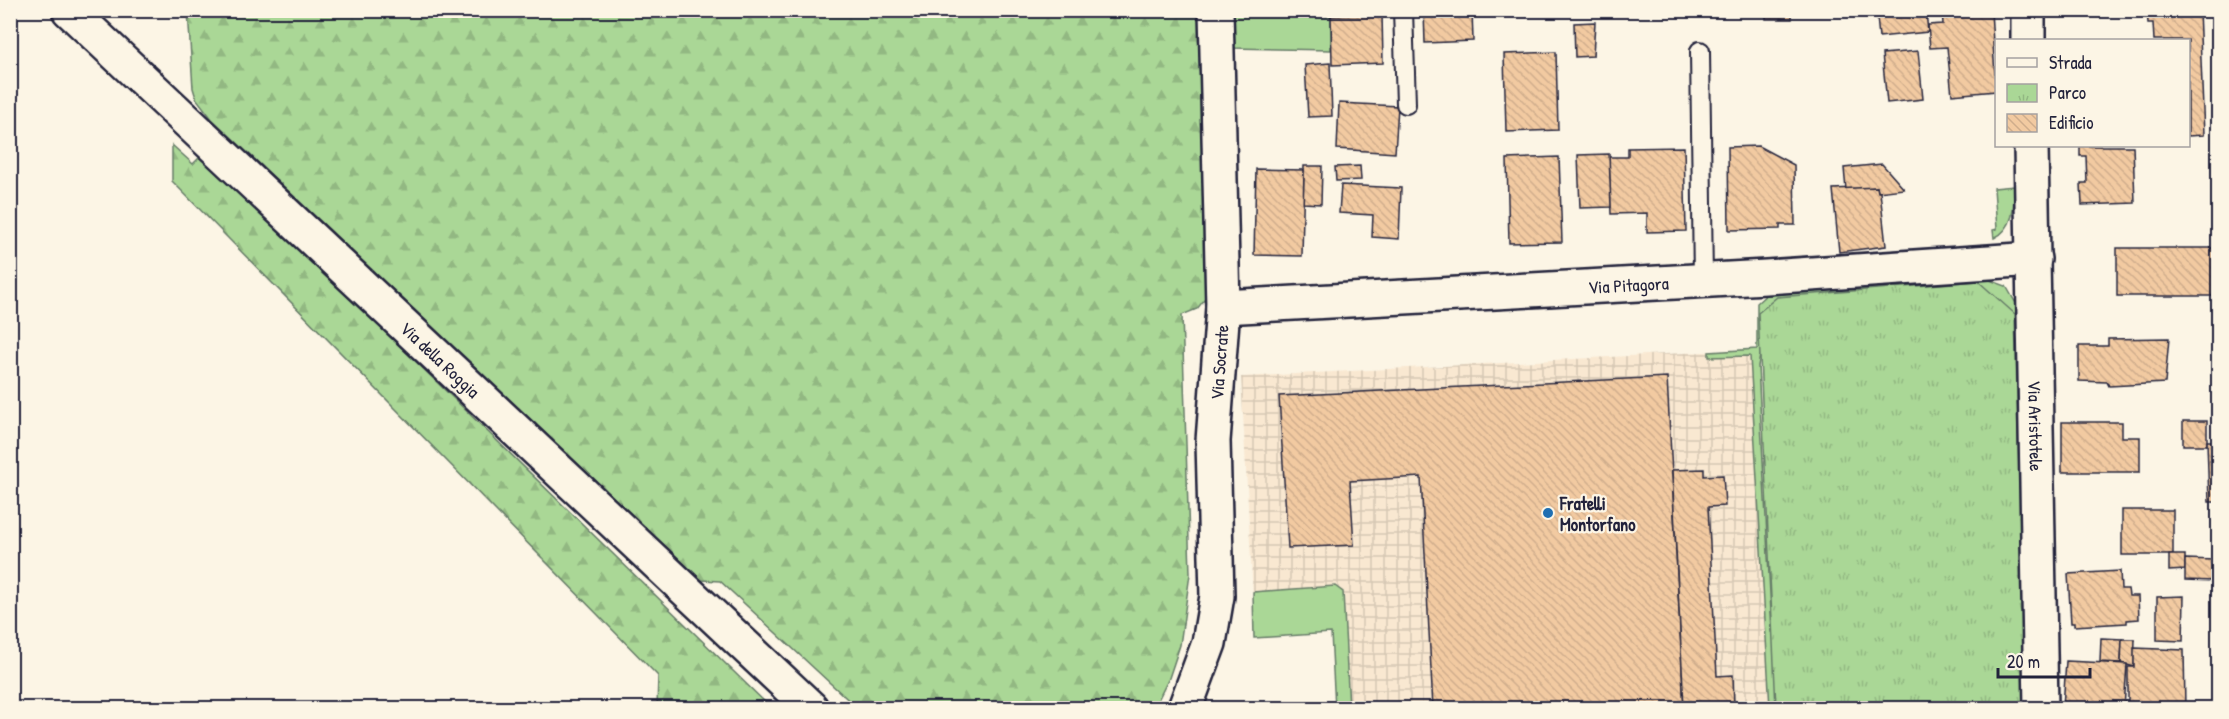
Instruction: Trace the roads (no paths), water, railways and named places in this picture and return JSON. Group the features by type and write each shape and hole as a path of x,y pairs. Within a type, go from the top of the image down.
{"street":[{"name":"Via della Roggia","path":"69,10 811,708"},
{"name":"Via Socrate","path":"1185,708 1209,643 1216,596 1213,441 1223,307 1216,10"},
{"path":"2028,10 2028,39"},
{"name":"Via Aristotele","path":"2031,147 2041,708"},
{"name":"Via Pitagora","path":"1223,307 1703,281 2034,259"}],"lane":[{"path":"1403,10 1406,104"},
{"path":"1700,51 1703,281"}],"place":[{"name":"Fratelli Montorfano","path":"1548,513"}]}
